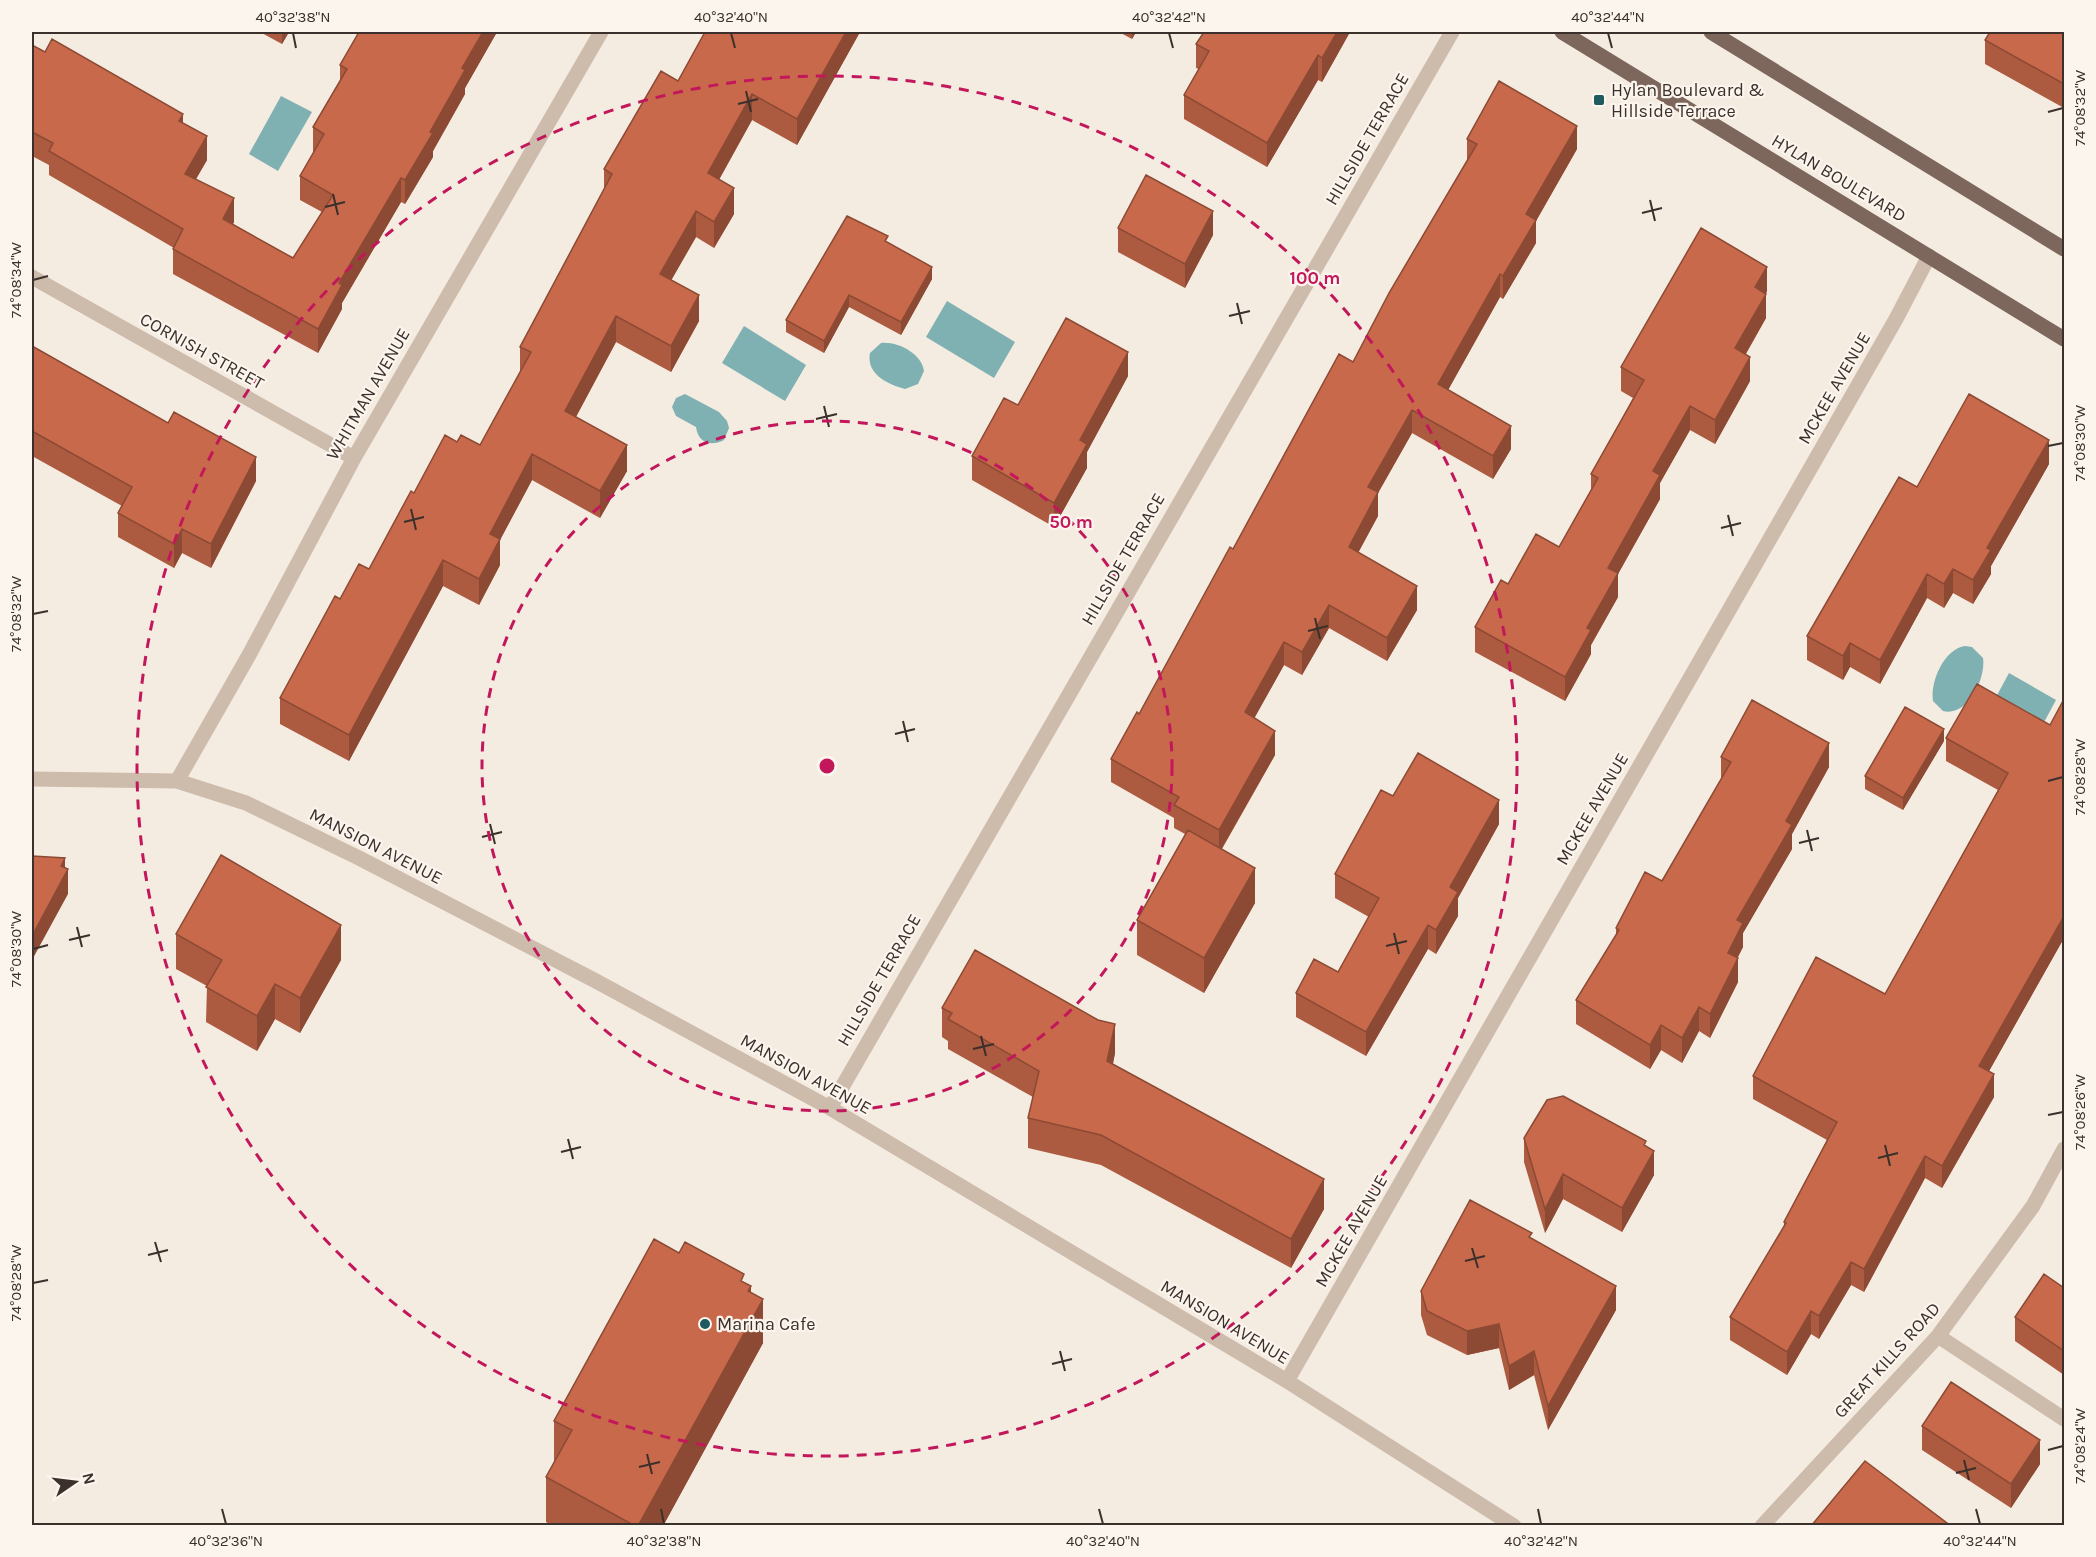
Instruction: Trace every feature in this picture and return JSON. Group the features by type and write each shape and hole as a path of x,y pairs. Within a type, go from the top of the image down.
{"main road":[{"name":"HYLAN BOULEVARD","path":"1562,32 2064,339"},
{"path":"1711,32 2064,249"}],"street":[{"name":"WHITMAN AVENUE","path":"177,781 249,655 354,458 601,32"},
{"name":"HILLSIDE TERRACE","path":"830,1108 1452,32"},
{"name":"MCKEE AVENUE","path":"1287,1381 1872,360 1929,255"},
{"name":"CORNISH STREET","path":"32,277 354,458"},
{"name":"MANSION AVENUE","path":"32,779 177,781 246,803 359,858 594,980 830,1108 1287,1381 1514,1526"},
{"name":"GREAT KILLS ROAD","path":"1762,1526 1938,1336 2033,1206 2064,1149"},
{"path":"1938,1336 2064,1419"}],"water":[{"path":"281,96 312,112 278,171 249,154"},
{"path":"947,301 1015,342 994,378 926,337"},
{"path":"744,326 806,365 785,401 722,363"},
{"path":"881,343 902,346 919,359 924,371 918,384 905,389 879,377 871,367 870,353"},
{"path":"685,394 719,412 727,421 729,428 724,440 710,443 702,440 696,427 676,416 672,407 676,398"},
{"path":"1965,646 1972,647 1983,658 1982,676 1974,695 1967,702 1952,711 1943,711 1933,701 1936,676 1951,653"},
{"path":"2009,673 2056,700 2042,726 1995,699"}],"building":[{"path":"359,32 483,32 462,68 465,70 430,132 433,133 405,180 401,178 339,283 342,285 318,329 173,249 183,229 49,151 53,143 32,132 32,45 45,52 52,39 183,114 179,121 207,136 185,174 234,198 223,219 293,258 333,195 300,176 324,134 313,127 347,69 340,65"},
{"path":"705,32 846,32 797,119 752,94 708,173 734,188 714,222 696,211 660,274 699,295 671,346 616,316 565,411 627,445 600,491 532,454 490,534 500,539 479,579 443,560 349,735 280,698 335,596 340,599 359,564 369,569 411,491 414,493 445,435 457,442 461,435 480,445 531,352 520,347 612,174 604,169 661,71 678,81"},
{"path":"1204,32 1337,32 1322,58 1318,55 1267,143 1184,95 1209,51 1196,44"},
{"path":"1990,32 2064,32 2064,84 1985,40"},
{"path":"1499,81 1577,126 1526,214 1536,220 1503,276 1500,274 1438,384 1511,426 1493,456 1412,410 1368,487 1378,492 1349,547 1417,586 1387,638 1329,605 1302,652 1284,642 1245,712 1275,731 1219,830 1174,805 1179,797 1111,759 1137,712 1139,714 1230,547 1233,549 1339,354 1353,362 1389,293 1477,144 1467,139"},
{"path":"1146,175 1213,211 1185,264 1118,228"},
{"path":"847,216 888,236 885,241 932,267 901,322 849,295 824,341 786,320"},
{"path":"1701,228 1767,267 1755,287 1766,294 1735,348 1750,357 1715,420 1690,406 1653,471 1660,475 1608,568 1618,573 1587,628 1591,630 1565,677 1475,627 1501,580 1508,584 1536,534 1559,547 1598,478 1591,474 1644,380 1621,367"},
{"path":"1066,318 1128,352 1080,440 1087,444 1054,503 972,456 1004,398 1018,405"},
{"path":"32,346 168,423 174,412 256,457 211,544 182,529 174,544 118,513 132,487 32,431"},
{"path":"1969,394 2049,440 1987,548 1991,550 1973,580 1953,569 1944,584 1927,574 1880,660 1850,643 1843,656 1807,636 1899,477 1917,487"},
{"path":"1977,684 2050,725 2064,699 2064,916 1979,1066 1994,1074 1942,1166 1925,1156 1864,1269 1851,1262 1819,1316 1811,1311 1787,1352 1730,1317 1786,1223 1784,1222 1837,1122 1753,1076 1816,957 1885,994 2008,773 1946,738"},
{"path":"1752,700 1829,743 1786,821 1792,825 1737,920 1743,923 1728,953 1738,958 1710,1014 1699,1007 1682,1038 1661,1025 1650,1045 1576,1000 1619,930 1616,928 1645,872 1662,881 1731,762 1721,757"},
{"path":"1905,707 1944,729 1903,798 1865,776"},
{"path":"1418,753 1499,800 1450,887 1458,892 1436,930 1428,925 1366,1032 1296,993 1314,959 1338,972 1379,898 1335,874 1381,790 1393,796"},
{"path":"1188,830 1255,868 1204,958 1137,920"},
{"path":"221,855 341,925 300,998 275,984 257,1016 206,987 222,960 176,934"},
{"path":"32,856 65,858 61,866 68,869 32,936"},
{"path":"975,950 1098,1020 1115,1024 1107,1061 1324,1179 1291,1239 1101,1135 1028,1118 1039,1071 948,1019 952,1013 942,1008"},
{"path":"1563,1096 1646,1141 1644,1145 1654,1151 1622,1208 1563,1174 1545,1209 1524,1138 1547,1100"},
{"path":"1470,1200 1532,1233 1529,1237 1616,1286 1548,1406 1534,1351 1509,1366 1499,1324 1467,1331 1427,1311 1421,1291"},
{"path":"654,1239 679,1253 685,1242 744,1274 741,1281 751,1286 748,1291 763,1299 638,1526 635,1526 546,1477 572,1430 554,1421"},
{"path":"2044,1274 2064,1288 2064,1351 2015,1317"},
{"path":"1951,1382 2040,1440 2011,1484 1922,1426"},
{"path":"1865,1461 1951,1526 1811,1526"}],"place":[{"name":"Hylan Boulevard & Hillside Terrace","path":"1599,100"},
{"name":"Marina Cafe","path":"705,1324"}]}
